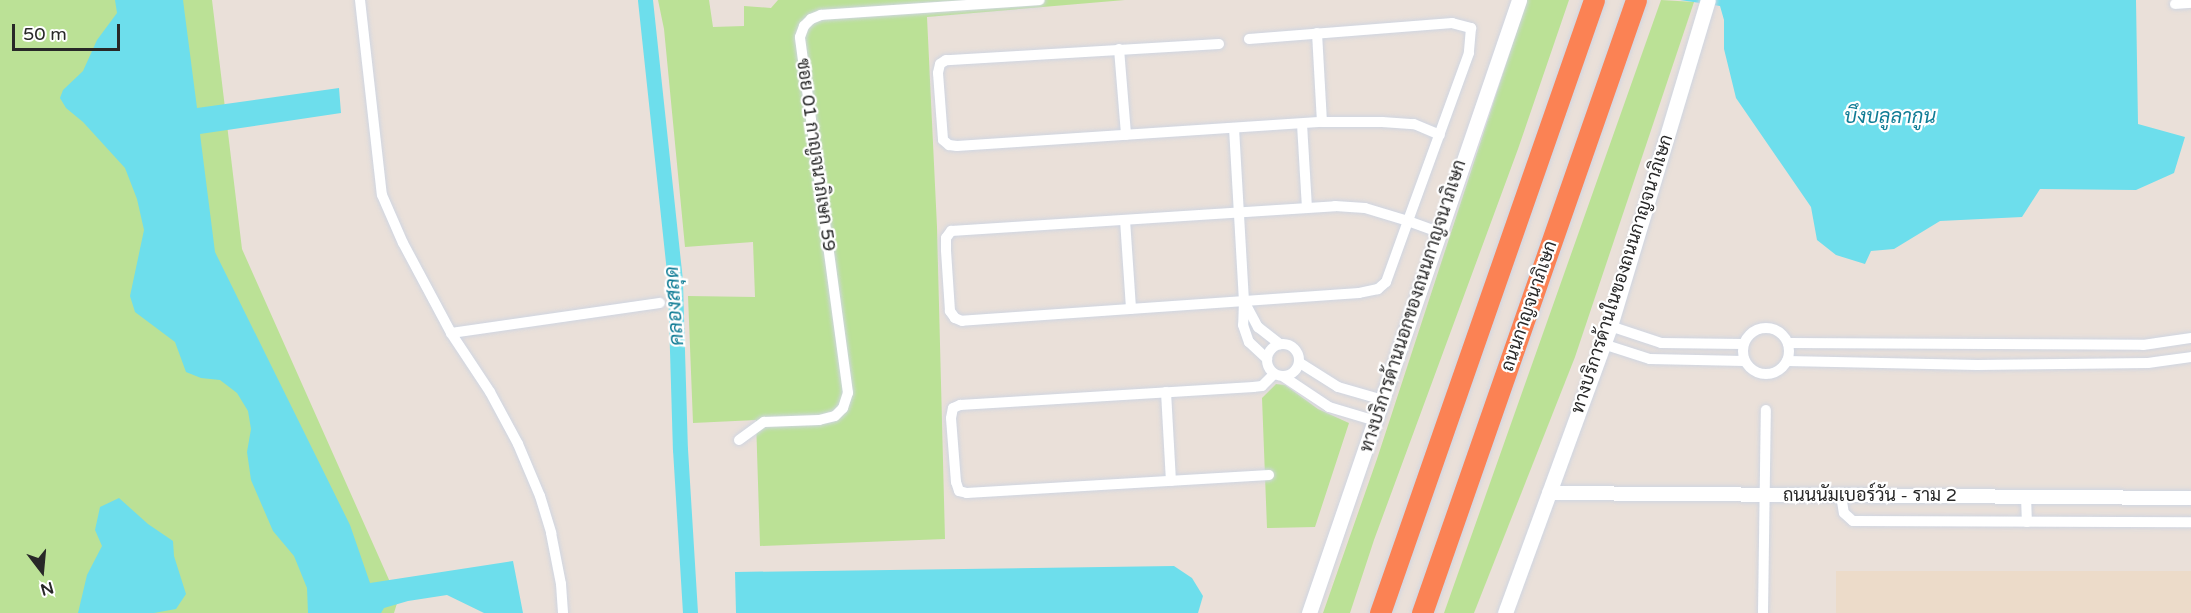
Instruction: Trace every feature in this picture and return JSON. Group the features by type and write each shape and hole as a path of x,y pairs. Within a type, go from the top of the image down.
{"highway":[{"path":"1380,613 1594,0"},
{"name":"ถนนกาญจนาภิเษก","path":"1422,613 1636,0"}],"main road":[{"name":"ทางบริการด้านนอกของถนนกาญจนาภิเษก","path":"1309,613 1519,0"},
{"name":"ทางบริการด้านในของถนนกาญจนาภิเษก","path":"1505,613 1610,326 1708,0"}],"street":[{"path":"360,0 382,195 402,243 451,333 490,392 518,444 540,496 561,584 563,613"},
{"name":"ซอย 01 กาญจนาภิเษก 59","path":"738,440 764,422 819,420 835,416 843,408 848,393 800,38 804,26 811,19 821,15 1039,0"},
{"path":"2175,4 2191,3"},
{"path":"1249,39 1452,23 1465,24 1471,28 1469,53 1440,135 1408,221 1386,282 1378,289 1244,301 962,321 955,318 951,311 946,250 946,238 951,231 1307,208 1365,208 1408,221 1439,232"},
{"path":"1317,33 1323,122"},
{"path":"1220,44 946,60 940,64 938,73 943,140 949,145 1323,122 1400,122 1440,135"},
{"path":"1119,49 1126,135"},
{"path":"1302,124 1307,208"},
{"path":"1234,128 1244,301 1243,325 1249,342 1267,359 1279,375 1329,407 1376,421"},
{"path":"1125,220 1131,309"},
{"path":"1244,301 1258,327 1280,344 1295,348 1300,363 1338,387 1383,400"},
{"path":"451,333 660,303"},
{"path":"1610,326 1661,343 1743,344"},
{"path":"1765,327 1779,331 1788,343 1787,361 1777,371 1764,374 1752,370 1744,361 1743,344 1751,332 1765,327"},
{"path":"1788,343 2143,345 2191,338"},
{"path":"1267,359 1271,349 1280,344"},
{"path":"1604,344 1650,359 1744,361"},
{"path":"1787,361 1977,365 2148,363 2191,357"},
{"path":"1269,475 967,493 959,490 956,482 951,418 953,408 960,405 1262,386 1279,375 1294,373 1300,363"},
{"path":"1166,392 1171,481"},
{"path":"1763,613 1766,410"},
{"name":"ถนนนัมเบอร์วัน - ราม 2","path":"1549,493 2191,498"},
{"path":"1840,495 1844,513 1853,521 2191,522"},
{"path":"2026,496 2027,522"}],"shaded area":[{"path":"1836,571 2191,571 2191,613 1836,613"}],"green space":[{"path":"0,0 212,0 242,249 398,600 394,613 0,613"},
{"path":"658,0 709,0 713,27 744,26 744,6 771,8 778,0 1125,0 927,17 937,227 945,539 760,546 756,420 693,423 688,296 755,297 753,242 685,247 664,29"},
{"path":"1527,0 1569,0 1518,149 1374,540 1350,613 1323,613 1377,459"},
{"path":"1661,0 1694,2 1575,357 1474,613 1444,613"},
{"path":"1276,384 1285,385 1318,409 1349,423 1315,527 1267,528 1262,398"}],"water":[{"path":"115,0 183,0 197,108 339,88 341,113 200,134 215,252 350,525 370,583 513,561 523,613 484,613 447,595 408,601 384,608 381,613 308,613 307,588 294,556 273,531 251,480 247,452 251,429 248,411 237,393 220,380 201,378 186,372 175,342 135,312 130,296 144,230 137,199 125,168 83,122 66,108 60,98 63,90 83,71 97,40 117,13"},
{"name":"บึงบลูลากูน","path":"1680,0 2136,0 2138,124 2185,137 2174,173 2136,190 2040,189 2022,217 1940,221 1894,249 1871,251 1865,264 1836,255 1817,240 1811,207 1736,98 1724,49 1724,20 1720,6"},
{"path":"119,498 148,524 173,541 174,556 186,594 176,609 154,613 78,613 87,575 102,546 95,530 100,507"},
{"path":"1174,566 1192,578 1203,596 1198,613 736,613 735,572"}],"waterway":[{"name":"คลองสลุด","path":"645,0 675,283 680,449 690,613"}]}
